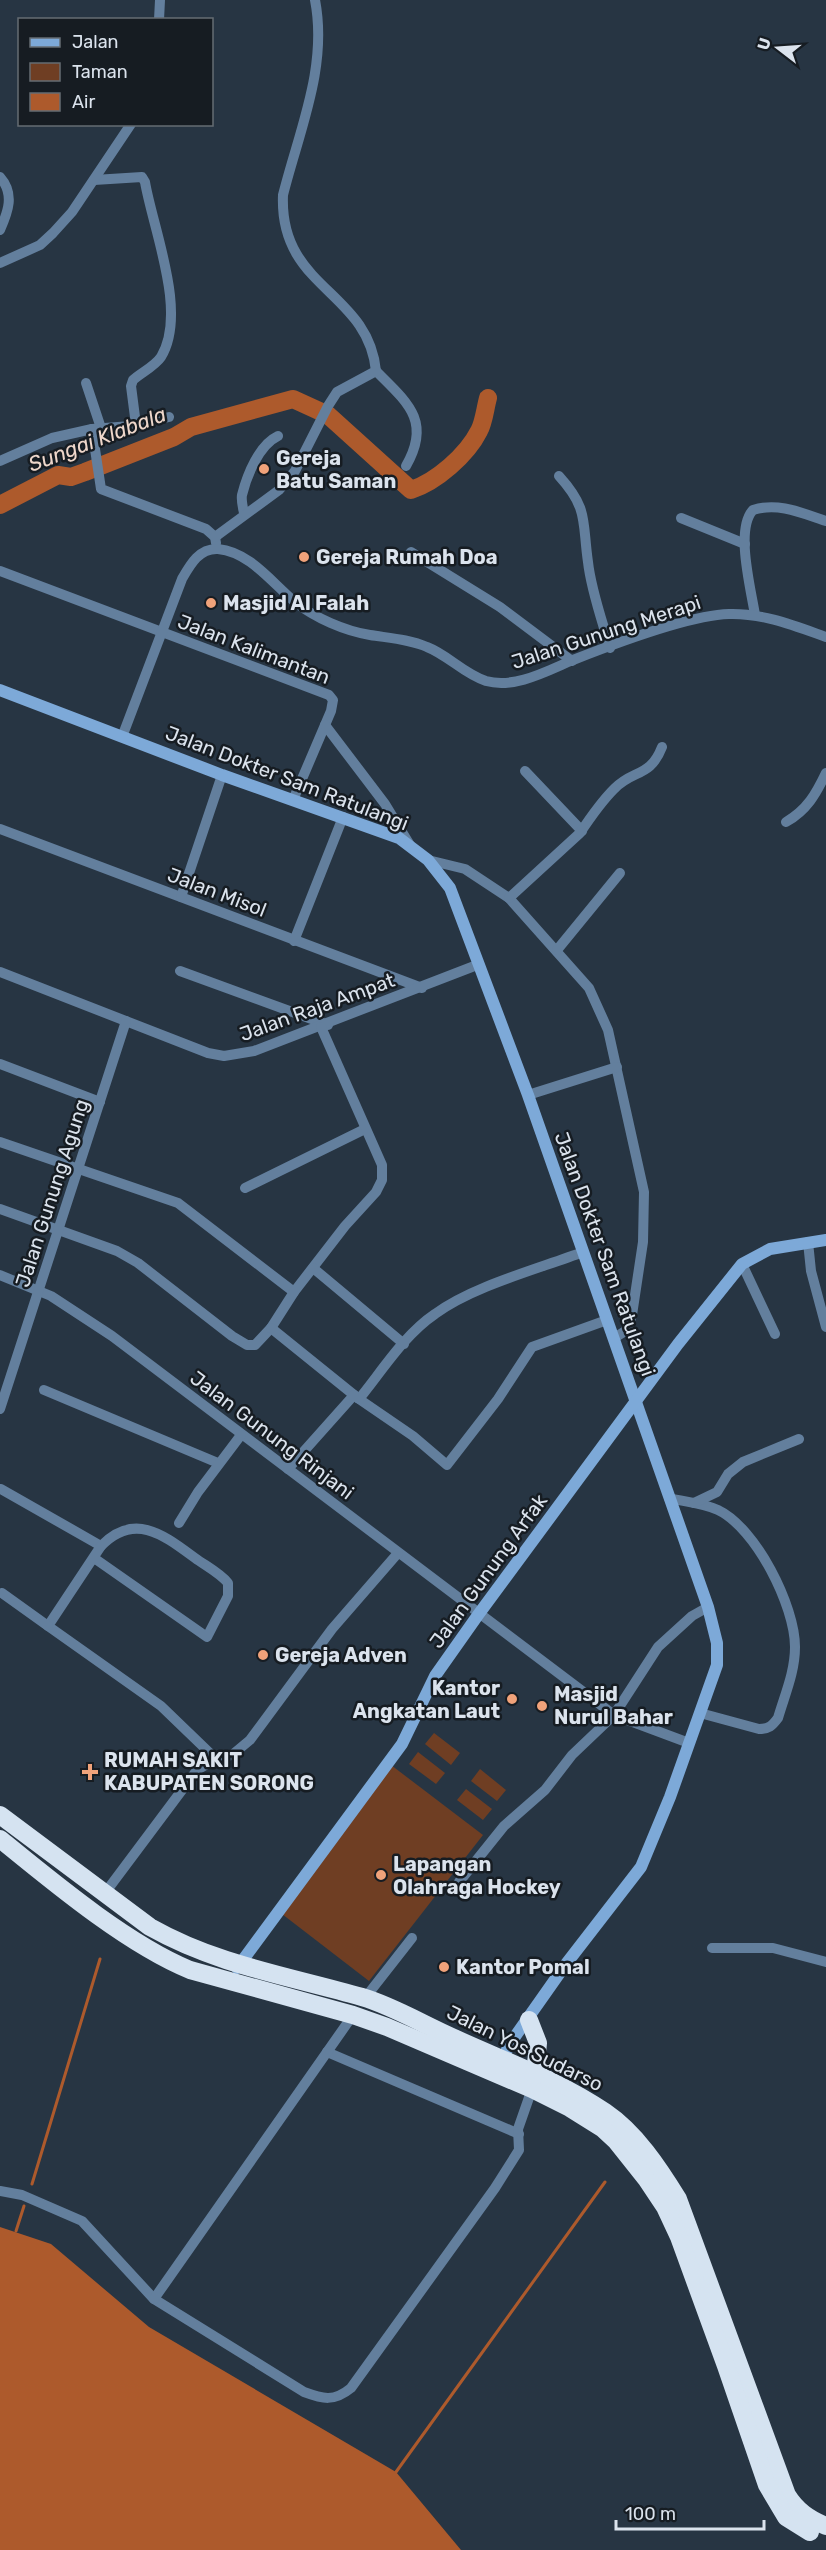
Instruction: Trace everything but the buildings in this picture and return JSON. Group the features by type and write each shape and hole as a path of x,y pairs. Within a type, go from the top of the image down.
{"highway":[{"name":"Jalan Yos Sudarso","path":"0,1815 150,1927 175,1941 238,1966 364,1998 533,2082 606,2113 636,2140 663,2174 687,2218 733,2363 767,2485 776,2504 786,2517 800,2527 826,2538"},
{"name":"Jalan Yos Sudarso","path":"0,1839 42,1873 144,1947 170,1962 228,1981 353,2015 500,2066"},
{"path":"529,2020 538,2043 533,2082"},
{"name":"Jalan Yos Sudarso","path":"733,2363 787,2495 795,2508 805,2516 826,2526"}],"street":[{"path":"159,18 160,0"},
{"path":"315,0 319,21 316,66 284,195 283,213 293,251 311,275 352,314 372,348 376,371 411,410 418,438 416,448 406,466"},
{"path":"0,263 40,244 72,213 130,126"},
{"path":"0,177 4,182 9,203 0,230"},
{"path":"94,180 142,177 169,280 172,314 162,356 133,380 131,386 136,425"},
{"path":"215,537 244,513 267,500 285,484 304,455 318,424 337,392 376,371"},
{"path":"86,382 96,429 95,455 101,489 106,493 206,529 215,537 217,549 203,552 192,561 161,633 122,737"},
{"path":"0,461 52,438 96,429 136,425 169,417"},
{"path":"244,513 242,494 255,463 265,445 279,436"},
{"path":"560,476 580,504 586,525 588,562 610,648"},
{"path":"755,615 746,544 746,518 753,510 763,507 794,510 826,521"},
{"path":"681,518 746,544"},
{"name":"Jalan Gunung Merapi","path":"217,549 251,563 297,604 316,616 367,635 399,639 430,648 456,666 489,681 512,682 610,648 705,618 727,614 755,615 826,637"},
{"path":"411,552 509,613 572,661"},
{"name":"Jalan Kalimantan","path":"0,571 161,633 324,691 333,700 325,725"},
{"name":"Jalan Dokter Sam Ratulangi","path":"0,690 222,775 381,830 410,845 428,860 450,888 528,1095 708,1607 717,1643 717,1665 641,1867 566,1964 529,2020 509,2045 500,2066"},
{"path":"293,800 325,725 385,804 410,845"},
{"path":"509,898 582,831 587,821 614,789 654,764 662,747"},
{"path":"525,771 582,831"},
{"path":"786,822 801,813 826,773"},
{"path":"181,897 222,775"},
{"path":"294,941 342,817"},
{"name":"Jalan Misol","path":"0,830 422,988"},
{"path":"428,860 465,869 509,898 589,988 608,1030 644,1192 639,1276 631,1320 627,1330 614,1338"},
{"path":"556,950 620,873"},
{"name":"Jalan Raja Ampat","path":"0,972 208,1053 224,1056 254,1051 325,1026 477,964"},
{"path":"0,1209 124,1255 242,1343 250,1346 271,1328 294,1292 376,1192 382,1180 382,1165 365,1129 325,1026 180,970"},
{"name":"Jalan Gunung Agung","path":"0,1409 126,1021"},
{"path":"0,1064 100,1102"},
{"path":"528,1095 617,1066"},
{"path":"245,1188 365,1129"},
{"path":"0,1142 178,1203 294,1292"},
{"name":"Jalan Gunung Arfak","path":"228,1981 402,1744 435,1676 478,1615 678,1344 742,1264 770,1249 826,1240"},
{"path":"808,1242 811,1271 826,1327"},
{"path":"288,1469 434,1314 449,1305 508,1280 583,1252"},
{"path":"742,1264 775,1334"},
{"path":"313,1268 404,1344"},
{"name":"Jalan Gunung Rinjani","path":"0,1275 40,1290 112,1336 478,1615 614,1715 689,1743"},
{"path":"271,1328 356,1397 414,1436 447,1465 498,1399 532,1347 607,1320"},
{"path":"0,1371 11,1376"},
{"path":"44,1390 218,1463"},
{"path":"179,1523 218,1463 241,1435"},
{"path":"694,1503 717,1492 728,1474 743,1462 799,1439"},
{"path":"1,1489 101,1546"},
{"path":"669,1498 717,1509 734,1520 750,1538 793,1624 795,1645 789,1686 773,1725 767,1729 759,1729 700,1713"},
{"path":"51,1628 101,1546 110,1538 126,1532 150,1528 169,1539 225,1580 230,1588 228,1596 207,1637 94,1558"},
{"path":"105,1893 197,1770 216,1759 232,1755 250,1740 332,1629 398,1553"},
{"path":"2,1593 161,1706 216,1759"},
{"path":"459,1882 510,1819 545,1790 572,1755 614,1715 658,1647 692,1616 708,1607"},
{"path":"364,1998 412,1938"},
{"path":"712,1948 773,1948 826,1962"},
{"path":"154,2299 353,2015"},
{"path":"327,2052 519,2134"},
{"path":"0,2191 22,2195 82,2221 154,2299 304,2392 326,2400 336,2398 351,2388 495,2188 519,2150 523,2110 533,2082"}],"green space":[{"path":"434,1733 460,1753 451,1765 425,1744"},
{"path":"418,1752 445,1773 436,1784 409,1764"},
{"name":"Lapangan Olahraga Hockey","path":"391,1765 483,1835 369,1981 282,1914"},
{"path":"480,1769 506,1790 497,1801 471,1781"},
{"path":"466,1789 492,1809 483,1820 457,1800"}],"water":[{"path":"0,2227 51,2244 149,2327 396,2472 461,2550 0,2550"}],"waterway":[{"name":"Sungai Klabala","path":"0,505 58,475 71,477 174,437 191,427 293,399 328,415 411,490 430,481 450,467 467,449 481,427 488,398"},
{"path":"32,2184 100,1959"},
{"path":"396,2472 605,2182"},
{"path":"16,2231 24,2206"}],"place":[{"name":"Gereja Batu Saman","path":"264,469"},
{"name":"Gereja Rumah Doa","path":"304,557"},
{"name":"Masjid Al Falah","path":"211,603"},
{"name":"Gereja Adven","path":"263,1655"},
{"name":"Kantor Angkatan Laut","path":"512,1699"},
{"name":"Masjid Nurul Bahar","path":"542,1706"},
{"name":"RUMAH SAKIT KABUPATEN SORONG","path":"90,1772"},
{"name":"Lapangan Olahraga Hockey","path":"381,1875"},
{"name":"Kantor Pomal","path":"444,1967"}]}
